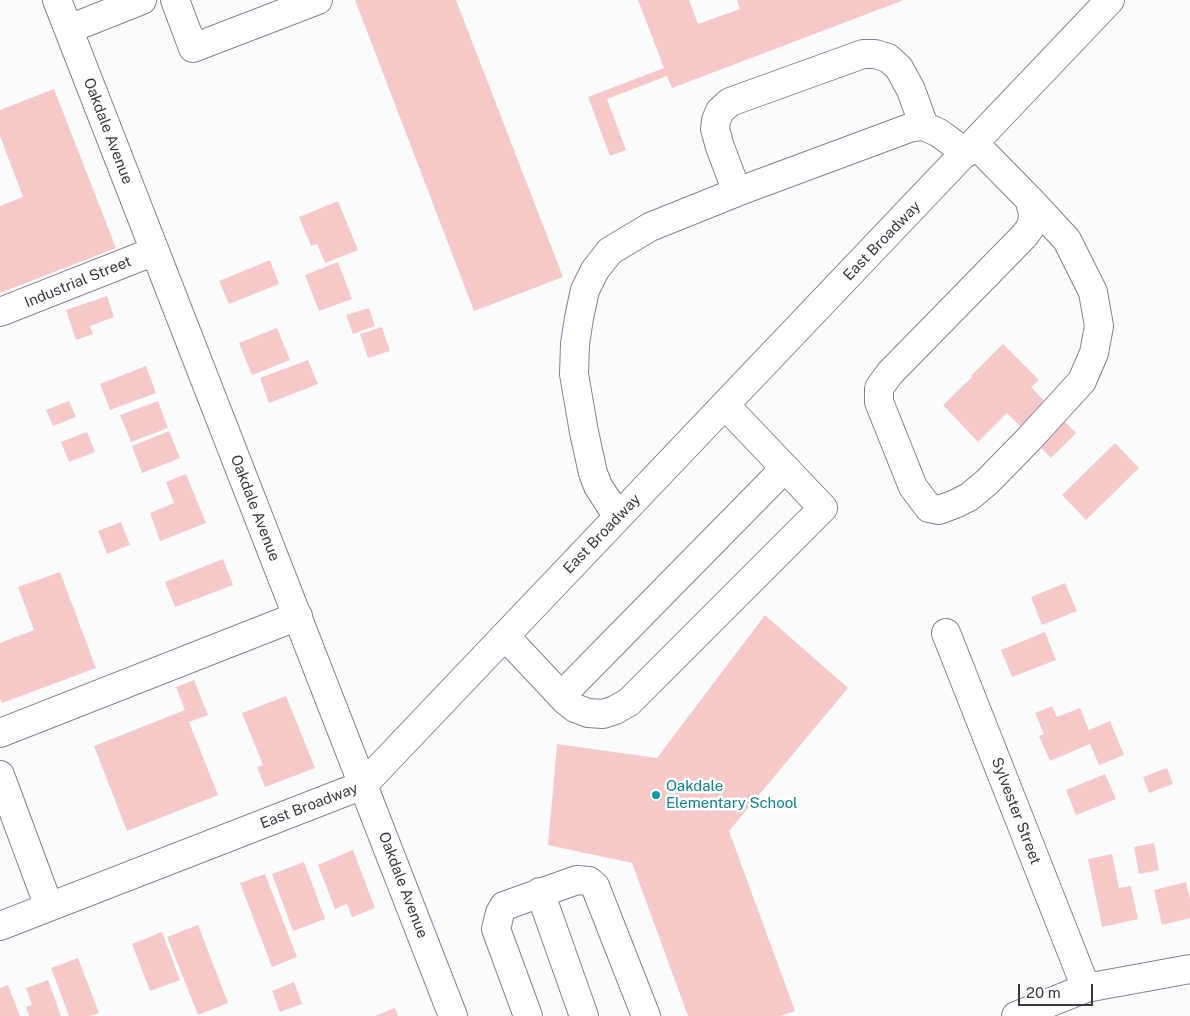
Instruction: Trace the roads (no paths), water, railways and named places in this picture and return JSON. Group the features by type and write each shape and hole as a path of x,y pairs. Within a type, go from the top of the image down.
{"street":[{"name":"Oakdale Avenue","path":"57,0 454,1016"},
{"path":"69,29 142,0"},
{"path":"175,0 193,48 318,0"},
{"name":"East Broadway","path":"0,926 364,785 970,148 1086,11 1110,0"},
{"path":"737,192 715,129 720,111 730,102 863,54 875,54 888,58 899,68 911,90 924,126"},
{"path":"618,517 598,486 593,473 574,374 575,344 585,290 595,270 610,251 650,227 737,192 912,127 924,126 970,148 1029,199 1067,240 1093,292 1100,326 1094,353 1082,382 987,482 969,497 939,510 929,508 913,487 879,402 880,388 890,372 1025,235 1032,224 1033,213 1029,199"},
{"name":"Industrial Street","path":"0,312 155,251"},
{"path":"505,636 566,702 588,713 603,714 615,710 629,702 823,508 725,405"},
{"path":"561,696 784,468"},
{"path":"0,732 298,616"},
{"name":"Sylvester Street","path":"946,633 1086,988"},
{"path":"0,774 49,907"},
{"path":"528,1016 496,929 500,913 504,906 576,880 589,880 595,886 646,1016"},
{"path":"540,892 584,1016"},
{"path":"1016,1016 1086,988 1190,970"}],"place":[{"name":"Oakdale Elementary School","path":"656,795"}]}
